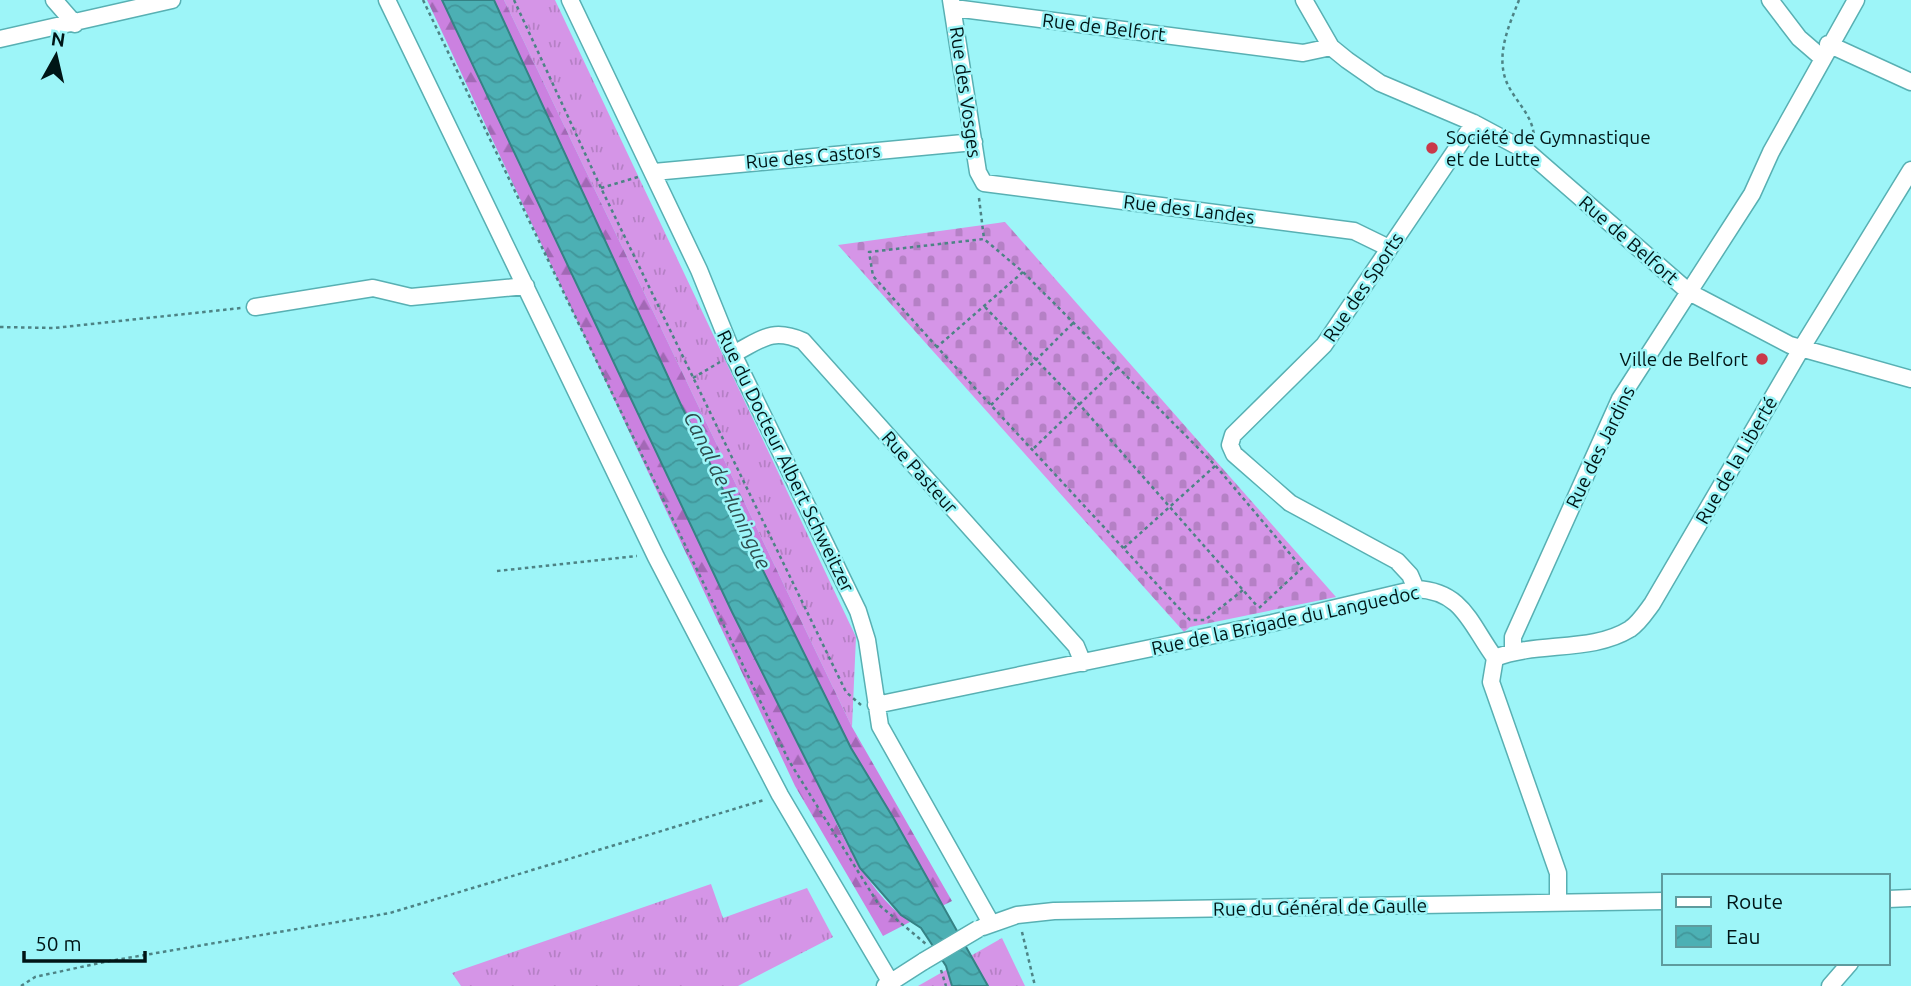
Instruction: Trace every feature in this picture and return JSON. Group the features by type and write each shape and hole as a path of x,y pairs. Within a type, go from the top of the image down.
{"street":[{"path":"53,0 75,24"},
{"path":"0,39 172,0"},
{"path":"387,0 656,556 780,795 888,984"},
{"name":"Rue du Docteur Albert Schweitzer","path":"570,0 654,172 733,354 858,611 867,640 880,726 985,926"},
{"path":"1304,0 1331,47"},
{"path":"1770,0 1799,38 1825,51 1911,82"},
{"name":"Rue des Jardins","path":"1513,651 1513,637 1619,399 1752,194 1771,152 1825,51 1856,0"},
{"name":"Rue de Belfort","path":"953,4 1303,53 1320,52 1331,47 1380,83 1475,124 1528,152 1689,292 1801,349 1911,379"},
{"name":"Rue des Vosges","path":"953,4 978,172 984,183"},
{"name":"Rue des Sports","path":"1416,589 1410,575 1397,561 1290,503 1234,454 1230,445 1233,435 1324,345 1475,124"},
{"name":"Rue des Castors","path":"654,172 974,142"},
{"name":"Rue de la Liberté","path":"1495,658 1513,651 1607,639 1632,628 1652,604 1801,349 1911,170"},
{"name":"Rue des Landes","path":"984,183 1354,231 1389,248"},
{"path":"256,307 373,288 411,297 526,286"},
{"name":"Rue Pasteur","path":"733,354 773,333 786,334 803,341 1076,646 1083,663"},
{"name":"Rue de la Brigade du Languedoc","path":"876,705 1272,623 1416,589 1433,590 1450,596 1462,608 1495,658"},
{"path":"1495,658 1492,681 1558,873 1558,903"},
{"path":"1890,899 1911,898"},
{"name":"Rue du Général de Gaulle","path":"888,984 926,953 985,926 1017,915 1054,911 1662,901"},
{"path":"1830,986 1848,965"}],"path":[{"path":"423,0 789,761 879,905 916,932 926,953"},
{"path":"514,0 601,188 846,692 862,706 876,705"},
{"path":"1519,0 1504,40 1504,74 1534,126 1534,141 1528,152"},
{"path":"601,188 654,172"},
{"path":"984,183 979,198 984,239 1023,272 1215,466 1302,568 1259,608"},
{"path":"984,239 869,252 873,276 1190,620 1205,620 1242,590"},
{"path":"937,347 1023,272"},
{"path":"985,306 1079,404 1272,623"},
{"path":"0,327 54,328 256,307"},
{"path":"991,405 1038,361 1073,323"},
{"path":"693,378 733,354"},
{"path":"1034,448 1117,368"},
{"path":"1124,548 1215,466"},
{"path":"497,571 625,555 656,556"},
{"path":"21,986 35,978 104,962 390,913 780,795"},
{"path":"1017,915 1035,986"},
{"path":"940,968 946,986"}],"green space":[{"path":"427,0 442,0 660,460 843,836 872,885 910,922 883,936 795,786"},
{"path":"494,0 504,0 852,727 952,901 942,906 851,748 682,407"},
{"path":"504,0 555,0 856,637 852,727"},
{"path":"1005,222 1336,597 1190,627 1184,632 838,245"},
{"path":"711,884 723,918 807,888 833,937 738,986 461,986 452,973"},
{"path":"1002,938 1025,986 918,986"}],"water":[{"path":"442,0 494,0 682,407 851,748 988,986 952,986 946,966 921,928 901,915 860,868 732,612"}],"place":[{"name":"Société de Gymnastique et de Lutte","path":"1432,148"},
{"name":"Ville de Belfort","path":"1762,359"}],"water label":[{"name":"Canal de Huningue","path":"728,490"}]}
